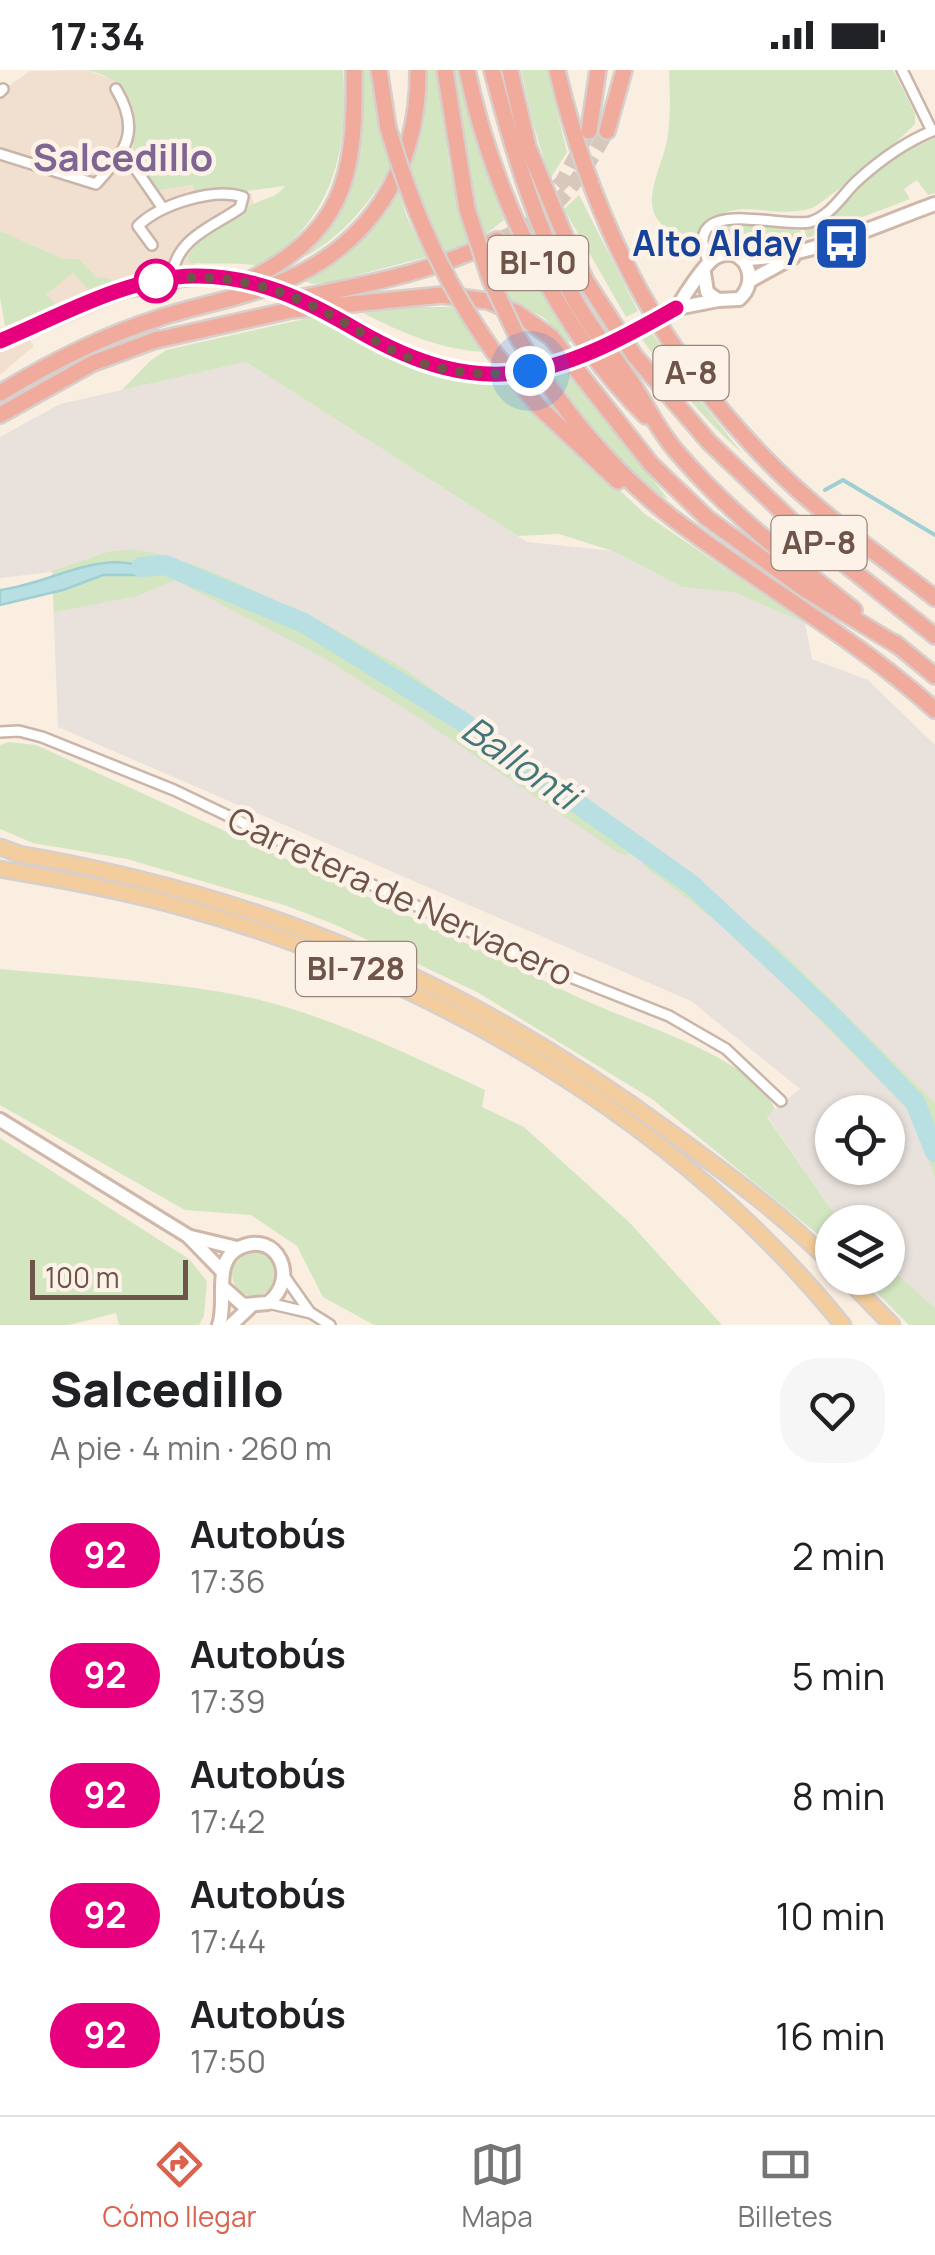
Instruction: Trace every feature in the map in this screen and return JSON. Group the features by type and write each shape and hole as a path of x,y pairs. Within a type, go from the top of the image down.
{"highway":[{"path":"0,393 92,342 271,270 301,248 317,230 342,186 353,149 354,70"},
{"path":"379,70 388,128 422,230 448,283 493,351 538,406 651,509 668,514"},
{"path":"162,317 278,284 319,262 350,239 383,202 408,150 417,110 418,70"},
{"path":"445,70 467,209 490,279 538,372 582,430 668,514 858,646 935,710"},
{"name":"BI-10","path":"467,70 494,166 531,251 597,358 625,396 659,430"},
{"path":"492,70 514,153 549,248 573,297 636,388 659,430"},
{"name":"AP-8","path":"510,70 528,147 564,234 586,281 634,355 709,442 798,526 935,636"},
{"name":"A-8","path":"557,70 570,128 604,223 670,343 711,399 788,481 935,598"},
{"path":"589,130 598,70"},
{"path":"606,130 624,70"},
{"path":"0,415 93,362 152,341 233,313 426,269 462,258 497,240"},
{"path":"152,341 291,310 442,295 488,301 517,313 551,337 651,464 707,518 802,588 900,647"},
{"name":"A-8","path":"659,430 710,487 778,550 935,676"}],"main road":[{"name":"BI-728","path":"0,847 158,882 244,907 327,937 442,988 532,1037 602,1082 768,1204 815,1248"},
{"name":"BI-728","path":"0,870 113,890 242,926 408,991 488,1033 546,1068 674,1158 788,1263 843,1325"},
{"path":"863,1295 892,1325"}],"street":[{"path":"718,300 704,286 707,230 726,218 803,223 821,218 878,164 934,127 902,70"},
{"path":"0,154 96,184 124,152 129,122 116,89"},
{"path":"124,152 162,207"},
{"path":"152,245 138,226 162,207 221,195 237,194 244,199 236,212 203,228 180,253 172,278"},
{"path":"676,308 719,256 766,258 808,248 935,204"},
{"path":"0,341 118,292 172,278 228,278 262,285 322,310 410,358 445,369 484,374 530,371 605,348 676,308 739,299 750,287 750,272 714,226"},
{"path":"751,280 808,248"},
{"name":"Carretera de Nervacero","path":"0,732 42,737 174,790 540,964 669,1016 726,1050 781,1101"},
{"path":"0,1120 188,1236 222,1272"},
{"path":"188,1236 237,1248 256,1244 273,1251 284,1267 284,1276 282,1287 268,1302"},
{"path":"219,1325 225,1289 224,1262 237,1248"},
{"path":"284,1276 311,1313"},
{"path":"225,1289 236,1301 251,1306 268,1302 311,1313 327,1323"},
{"path":"230,1325 248,1313 251,1306"}],"shaded area":[{"path":"86,70 118,81 129,96 135,125 132,145 137,163 155,191 194,185 220,192 251,193 257,216 200,258 183,284 150,298 128,298 30,340 34,346 0,375 0,328 57,307 45,296 73,273 117,282 96,276 79,259 64,259 0,231 0,92 30,71"},
{"path":"246,362 527,542 613,551 682,587 736,593 805,623 812,659 868,680 935,745 935,1308 905,1281 905,1205 828,1205 767,1116 800,1089 691,1001 58,727 52,572 0,578 0,437 60,404"}],"green space":[{"path":"86,70 343,70 341,141 330,184 320,204 291,242 264,264 190,263 188,257 194,248 218,224 285,186 197,197 193,185 155,191 134,154 134,113 127,94 106,76"},
{"path":"362,70 371,70 381,137 391,166 354,218 305,257 339,213 356,171 362,125"},
{"path":"427,70 439,70 449,163 469,245 441,257 407,172 423,126"},
{"path":"454,70 504,220 483,236 464,161"},
{"path":"521,70 547,70 567,152 550,179 532,120"},
{"path":"669,70 893,70 915,113 915,124 812,208 779,212 736,210 723,213 697,236 683,235 660,222 652,202 668,132"},
{"path":"935,138 935,193 928,195 917,180 904,189 910,199 807,238 804,229 824,222 872,172"},
{"path":"399,192 426,257 327,283 302,280 357,243"},
{"path":"579,195 638,311 626,317 564,209"},
{"path":"735,223 800,230 803,239 772,245 743,243 726,230"},
{"path":"0,231 64,259 79,259 96,276 119,281 91,292 73,273 46,295 58,306 5,326 0,298"},
{"path":"516,247 573,341 568,342 543,317 507,299 491,260"},
{"path":"452,307 485,352 422,339 363,313"},
{"path":"313,317 399,361 440,374 506,383 645,514 805,623 736,593 682,587 613,551 559,534 518,536 246,362 122,390 166,350"},
{"path":"649,329 743,454 687,397 638,334"},
{"path":"563,365 668,499 615,460 544,371"},
{"path":"132,549 180,560 226,578 320,621 403,668 638,838 628,855 620,854 324,658 175,580 138,596 54,612 52,571 108,552"},
{"path":"0,745 36,745 725,1062 755,1082 773,1104 775,1109 767,1117 828,1205 815,1205 815,1232 652,1099 477,992 287,906 127,859 33,843 0,829"},
{"path":"653,848 778,948 935,1103 935,1178 916,1120 905,1107 905,1095 893,1095 741,940 642,864"},
{"path":"0,969 166,984 255,999 356,1032 485,1090 482,1107 524,1127 630,1223 722,1325 374,1325 323,1297 297,1246 251,1215 185,1210 0,1105"},
{"path":"0,1138 189,1259 207,1281 204,1316 199,1325 119,1325 116,1313 69,1325 0,1325"},
{"path":"254,1252 270,1258 276,1274 270,1290 254,1296 238,1290 232,1274 238,1258"},
{"path":"905,1281 935,1308 935,1325 909,1325 879,1295 905,1295"}],"water":[{"path":"117,562 172,568 139,575 103,575 63,590 0,605 0,590 87,566"}],"waterway":[{"path":"825,490 843,480 935,535"},
{"name":"Ballonti","path":"141,567 165,565 304,623 460,720 692,885 833,1017 915,1102 935,1152"}],"tunnel":[{"path":"542,203 563,181 589,131"},
{"path":"497,240 549,210 575,182 607,131"}],"bus line":[{"name":"92","path":"0,341 147,283 192,276 228,278 287,294 427,364 465,372 506,374 549,367 605,348 676,308"}],"place":[{"name":"Alto Alday","path":"841,244"}],"district":[{"name":"Salcedillo","path":"123,158"}],"route":[{"path":"156,281 147,283 192,276 248,281 306,302 427,364 484,374 530,371"}]}
